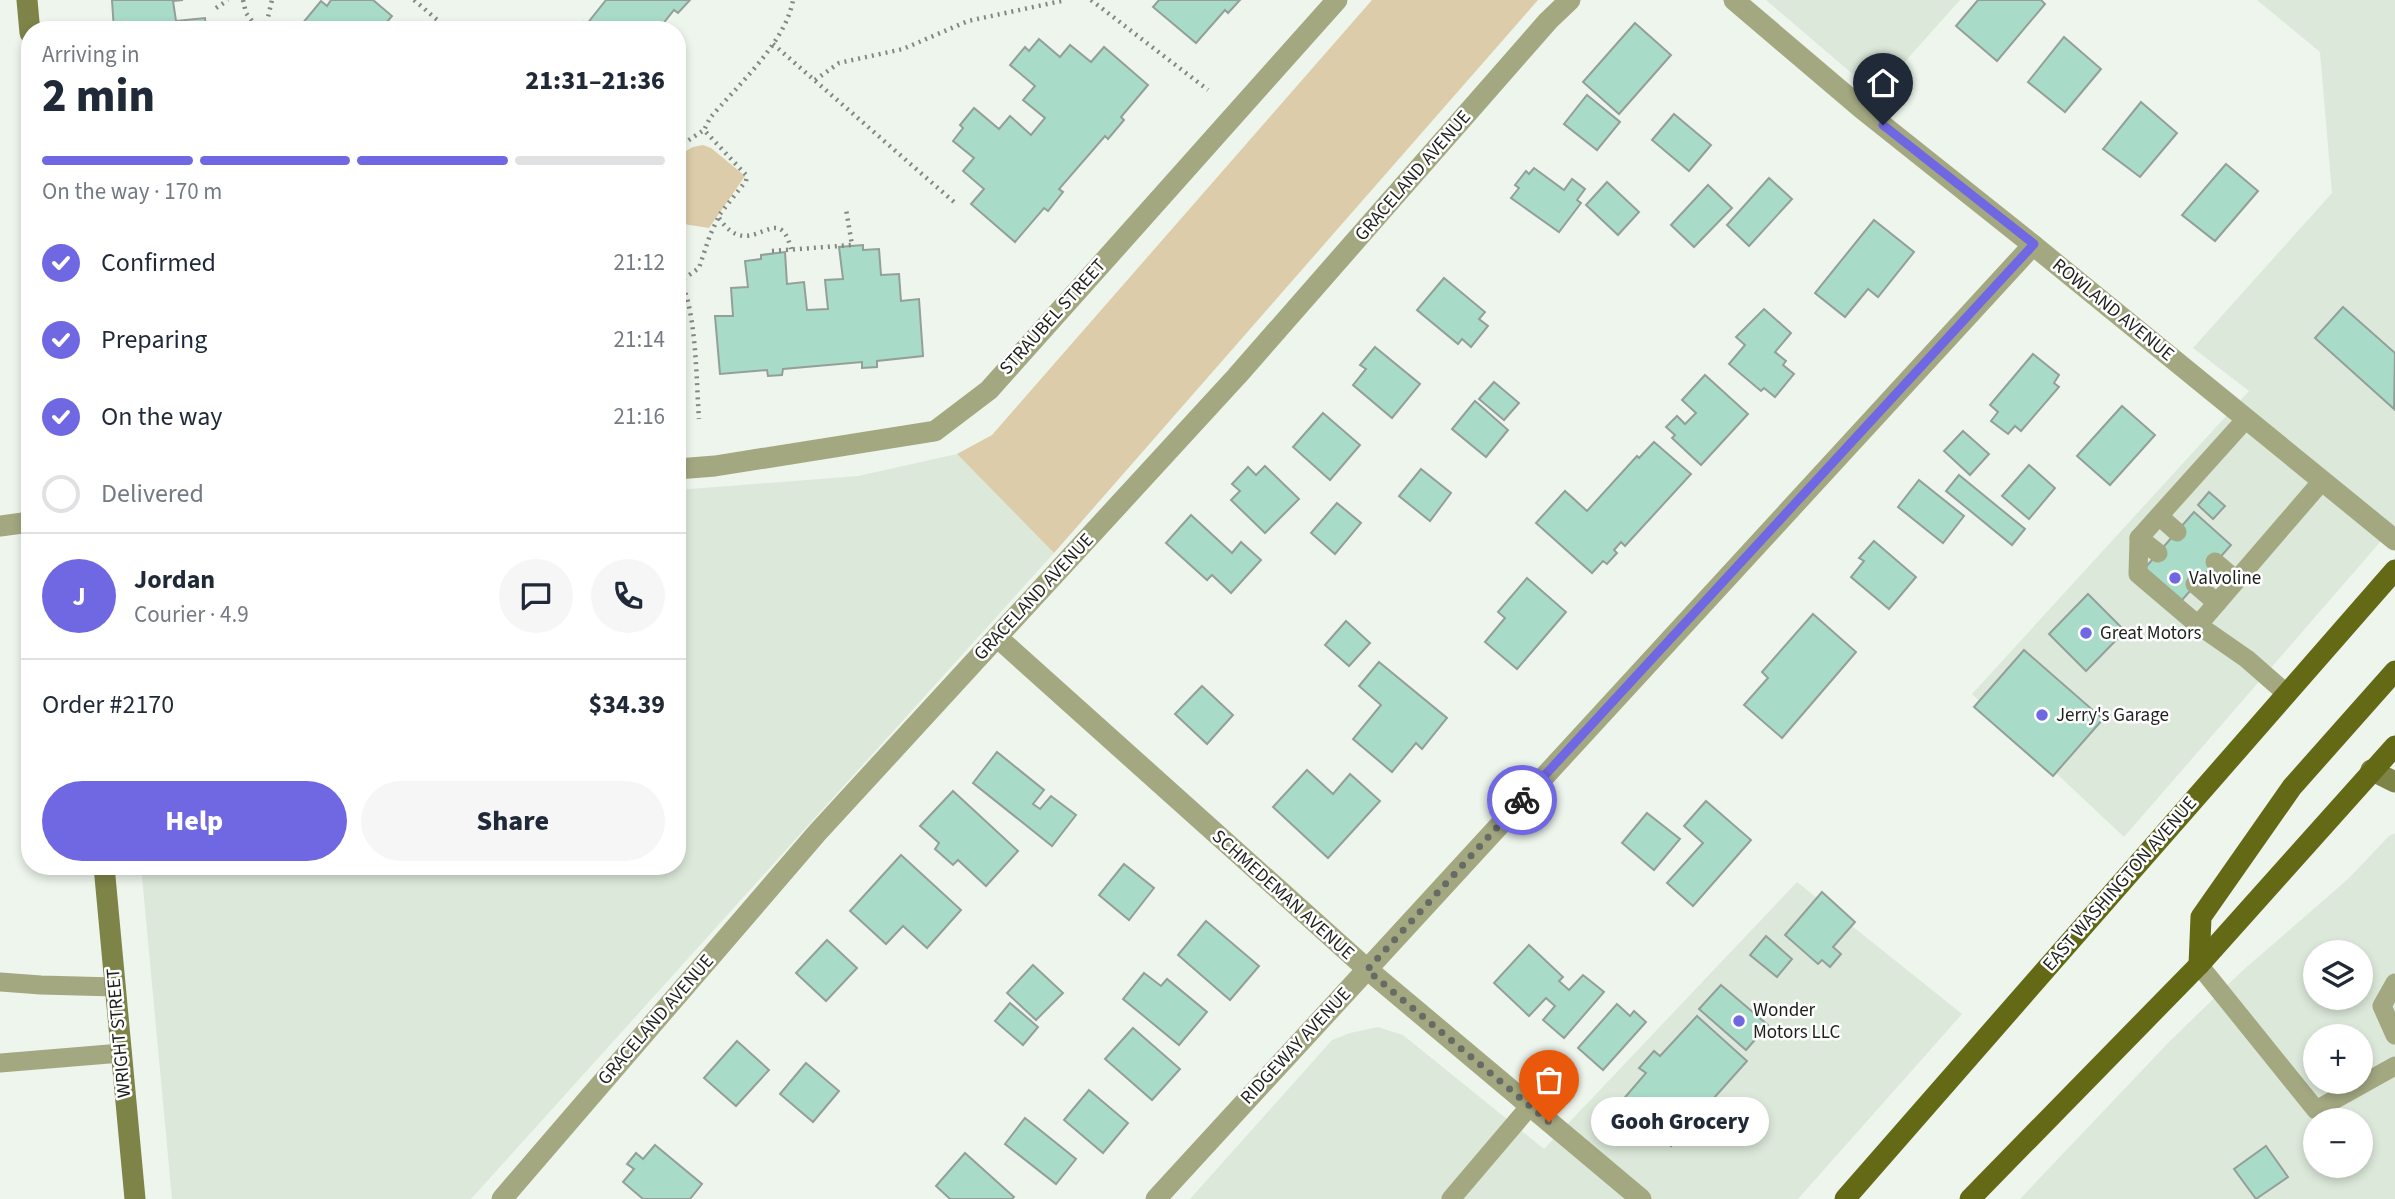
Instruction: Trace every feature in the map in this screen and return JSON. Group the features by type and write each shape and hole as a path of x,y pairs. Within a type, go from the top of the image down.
{"main road":[{"name":"EAST WASHINGTON AVENUE","path":"1845,1199 2395,570"},
{"path":"2199,965 2201,916 2292,787 2395,671"},
{"path":"1970,1199 2199,965 2395,746"}],"street":[{"path":"27,0 29,21"},
{"name":"STRAUBEL STREET","path":"686,468 935,431 989,390 1337,0"},
{"name":"GRACELAND AVENUE","path":"502,1199 817,833 1237,376 1570,0"},
{"name":"ROWLAND AVENUE","path":"1734,0 1861,108 2034,244 2395,540"},
{"name":"RIDGEWAY AVENUE","path":"1156,1199 2034,244"},
{"path":"0,526 21,523"},
{"name":"SCHMEDEMAN AVENUE","path":"997,637 1367,970 1641,1199"},
{"path":"2371,770 2395,782"},
{"name":"WRIGHT STREET","path":"105,875 135,1199"}],"lane":[{"path":"2246,419 2139,538 2138,574 2198,625 2247,659 2287,694"},
{"path":"2198,625 2322,481"},
{"path":"2159,516 2177,532"},
{"path":"2139,538 2158,554"},
{"path":"2215,562 2236,580"},
{"path":"2195,584 2217,603"},
{"path":"2199,965 2316,1111 2395,1066"},
{"path":"0,982 115,987"},
{"path":"2395,983 2382,1006 2395,1035"},
{"path":"0,1063 121,1053"},
{"path":"1451,1199 1530,1106"}],"path":[{"path":"216,8 228,0"},
{"path":"243,0 246,13 252,21"},
{"path":"267,21 272,0"},
{"path":"414,0 438,21"},
{"path":"686,142 704,130 710,118 773,44 785,28 793,0"},
{"path":"815,80 839,63 903,49 968,21 1066,0"},
{"path":"1091,0 1208,90"},
{"path":"773,44 954,202"},
{"path":"686,276 699,268 718,218 747,176 704,130"},
{"path":"772,251 852,245 846,209"},
{"path":"718,218 727,231 744,237 755,236 768,228 779,228 788,235 791,250"},
{"path":"686,304 691,322 699,419"}],"shaded area":[{"path":"1372,0 1538,0 1054,553 957,454 992,435"},
{"path":"1766,0 1960,0 1876,94"},
{"path":"2257,0 2395,0 2395,525 2124,837 1972,694 2249,391 2193,348 2332,193 2320,52"},
{"path":"703,145 711,148 745,176 709,228 686,224 686,151"},
{"path":"957,454 1054,553 471,1199 172,1199 142,875 686,875 686,489 858,476"},
{"path":"2395,833 2395,1199 2020,1199 2169,1042 2241,972 2348,879"},
{"path":"1797,882 1962,1014 1798,1199 1190,1199 1332,1040 1378,1027 1403,1035 1544,1149"}],"building":[{"path":"112,0 183,0 173,1 176,21 113,21"},
{"path":"331,0 373,0 392,16 388,21 304,21 321,1 327,6"},
{"path":"606,0 690,0 678,13 674,10 665,21 589,21"},
{"path":"1159,0 1240,0 1228,13 1225,10 1196,43 1153,7"},
{"path":"1978,0 2041,0 2045,4 1997,61 1956,26"},
{"path":"205,18 205,21 176,21"},
{"path":"1635,23 1671,55 1619,114 1583,82"},
{"path":"2064,37 2101,69 2065,112 2028,82"},
{"path":"1039,39 1060,57 1070,45 1091,62 1104,47 1148,85 1121,117 1124,120 1108,139 1105,136 1059,189 1063,192 1048,211 1044,208 1015,242 971,204 984,189 963,171 974,158 953,141 963,128 960,125 974,108 999,129 1010,116 1031,135 1045,118 1023,100 1035,86 1010,65 1025,47 1029,51"},
{"path":"1587,95 1620,122 1597,150 1564,124"},
{"path":"2141,102 2177,133 2140,177 2103,149"},
{"path":"1674,114 1711,145 1689,171 1652,140"},
{"path":"2226,164 2258,191 2215,241 2182,215"},
{"path":"1534,168 1564,190 1572,179 1585,189 1577,200 1581,203 1559,232 1511,198 1519,188 1515,185 1526,171 1529,174"},
{"path":"1769,178 1792,199 1749,246 1727,225"},
{"path":"1607,182 1639,212 1618,235 1586,205"},
{"path":"1708,185 1732,208 1694,247 1671,225"},
{"path":"1874,220 1914,252 1878,297 1868,289 1845,317 1815,293"},
{"path":"863,245 863,250 879,249 881,275 899,274 901,301 919,299 923,356 877,361 877,367 862,368 862,362 783,369 782,375 768,376 767,370 720,374 715,316 733,316 731,288 748,287 745,261 761,259 761,255 785,252 787,284 804,282 807,310 828,309 825,280 843,279 839,247"},
{"path":"1444,278 1485,312 1479,319 1488,326 1471,347 1462,339 1458,344 1417,310"},
{"path":"2343,307 2395,353 2394,409 2315,338"},
{"path":"1764,309 1791,333 1775,352 1786,361 1783,365 1794,374 1775,397 1764,388 1761,391 1729,364 1745,345 1736,337"},
{"path":"1375,347 1420,384 1392,418 1353,385 1366,369 1360,365"},
{"path":"2033,354 2059,375 2054,383 2059,387 2021,431 2015,426 2008,434 1991,421 1998,412 1990,405"},
{"path":"1705,375 1748,414 1701,465 1672,438 1675,435 1666,427 1677,416 1685,424 1696,413 1682,400"},
{"path":"1494,382 1519,403 1504,420 1479,399"},
{"path":"1475,401 1508,430 1486,457 1452,429"},
{"path":"2122,406 2155,435 2110,485 2077,456"},
{"path":"1323,413 1360,445 1330,480 1293,447"},
{"path":"1963,431 1989,454 1970,475 1944,451"},
{"path":"1654,442 1691,474 1625,546 1621,542 1614,550 1617,553 1607,564 1603,561 1592,573 1536,523 1565,491 1587,511 1637,456 1639,458"},
{"path":"2029,465 2055,488 2029,519 2002,496"},
{"path":"1265,466 1299,499 1265,533 1231,500 1240,491 1232,484 1248,467 1256,475"},
{"path":"1421,469 1451,493 1430,521 1399,496"},
{"path":"1959,475 2025,529 2012,545 1946,491"},
{"path":"1919,480 1964,516 1943,543 1898,507"},
{"path":"2209,492 2225,506 2213,519 2198,505"},
{"path":"1337,503 1361,523 1335,554 1311,533"},
{"path":"2194,512 2231,545 2182,600 2145,568"},
{"path":"1191,515 1232,553 1241,542 1261,560 1231,593 1212,575 1207,580 1166,543"},
{"path":"1874,541 1916,577 1889,609 1851,577 1864,561 1859,558"},
{"path":"1527,578 1566,612 1517,669 1485,642 1505,618 1498,612"},
{"path":"2088,594 2125,631 2086,671 2049,634"},
{"path":"1813,614 1856,652 1782,738 1744,705 1768,678 1762,672"},
{"path":"1346,621 1370,643 1349,666 1325,645"},
{"path":"2024,650 2103,719 2053,776 1974,707"},
{"path":"1379,662 1447,718 1422,749 1416,743 1392,772 1353,739 1381,705 1359,686"},
{"path":"1202,686 1233,715 1207,744 1175,714"},
{"path":"997,752 1044,790 1033,804 1040,809 1051,796 1076,815 1052,846 973,783"},
{"path":"1307,770 1333,794 1350,774 1380,801 1328,858 1273,807"},
{"path":"953,791 1018,851 986,886 958,860 953,865 935,849 939,843 920,826"},
{"path":"1706,801 1751,840 1693,906 1667,883 1703,843 1684,826"},
{"path":"1647,813 1680,839 1654,870 1622,843"},
{"path":"901,855 961,910 927,948 903,926 886,944 850,911"},
{"path":"1124,864 1154,888 1129,920 1099,895"},
{"path":"1822,892 1855,922 1833,947 1841,954 1830,967 1822,960 1818,964 1785,935"},
{"path":"1206,921 1259,966 1230,1000 1178,955"},
{"path":"1766,936 1792,959 1777,977 1750,955"},
{"path":"827,940 857,968 826,1001 796,973"},
{"path":"1529,945 1563,977 1559,981 1569,990 1583,975 1604,992 1564,1038 1543,1020 1555,1006 1546,998 1529,1016 1494,983"},
{"path":"1033,965 1063,993 1036,1020 1007,993"},
{"path":"1144,973 1161,986 1167,979 1207,1012 1179,1045 1123,999"},
{"path":"1721,985 1768,1025 1746,1050 1699,1009"},
{"path":"1010,1003 1038,1027 1023,1045 995,1021"},
{"path":"1617,1004 1630,1016 1634,1011 1646,1022 1603,1070 1578,1048"},
{"path":"1697,1016 1747,1061 1671,1146 1621,1102 1646,1073 1639,1068 1654,1051 1660,1056"},
{"path":"1133,1028 1180,1069 1152,1100 1105,1059"},
{"path":"737,1041 769,1070 736,1106 704,1078"},
{"path":"806,1063 839,1091 813,1122 780,1094"},
{"path":"1089,1090 1128,1123 1103,1153 1064,1120"},
{"path":"1025,1118 1076,1159 1056,1184 1005,1144"},
{"path":"655,1145 702,1184 690,1199 643,1199 623,1182 634,1169 627,1164 636,1153 643,1159"},
{"path":"2266,1146 2288,1177 2256,1199 2234,1169"},
{"path":"965,1153 1014,1197 950,1199 936,1186"}],"way so far":[{"path":"1522,800 1367,970 1549,1122"}],"place":[{"name":"Valvoline","path":"2175,578"},
{"name":"Great Motors","path":"2086,633"},
{"name":"Jerry's Garage","path":"2042,715"},
{"name":"Wonder Motors LLC","path":"1739,1021"},
{"name":"Gooh Grocery","path":"1549,1122"}],"route":[{"path":"1522,800 2034,244 1883,125"}]}
